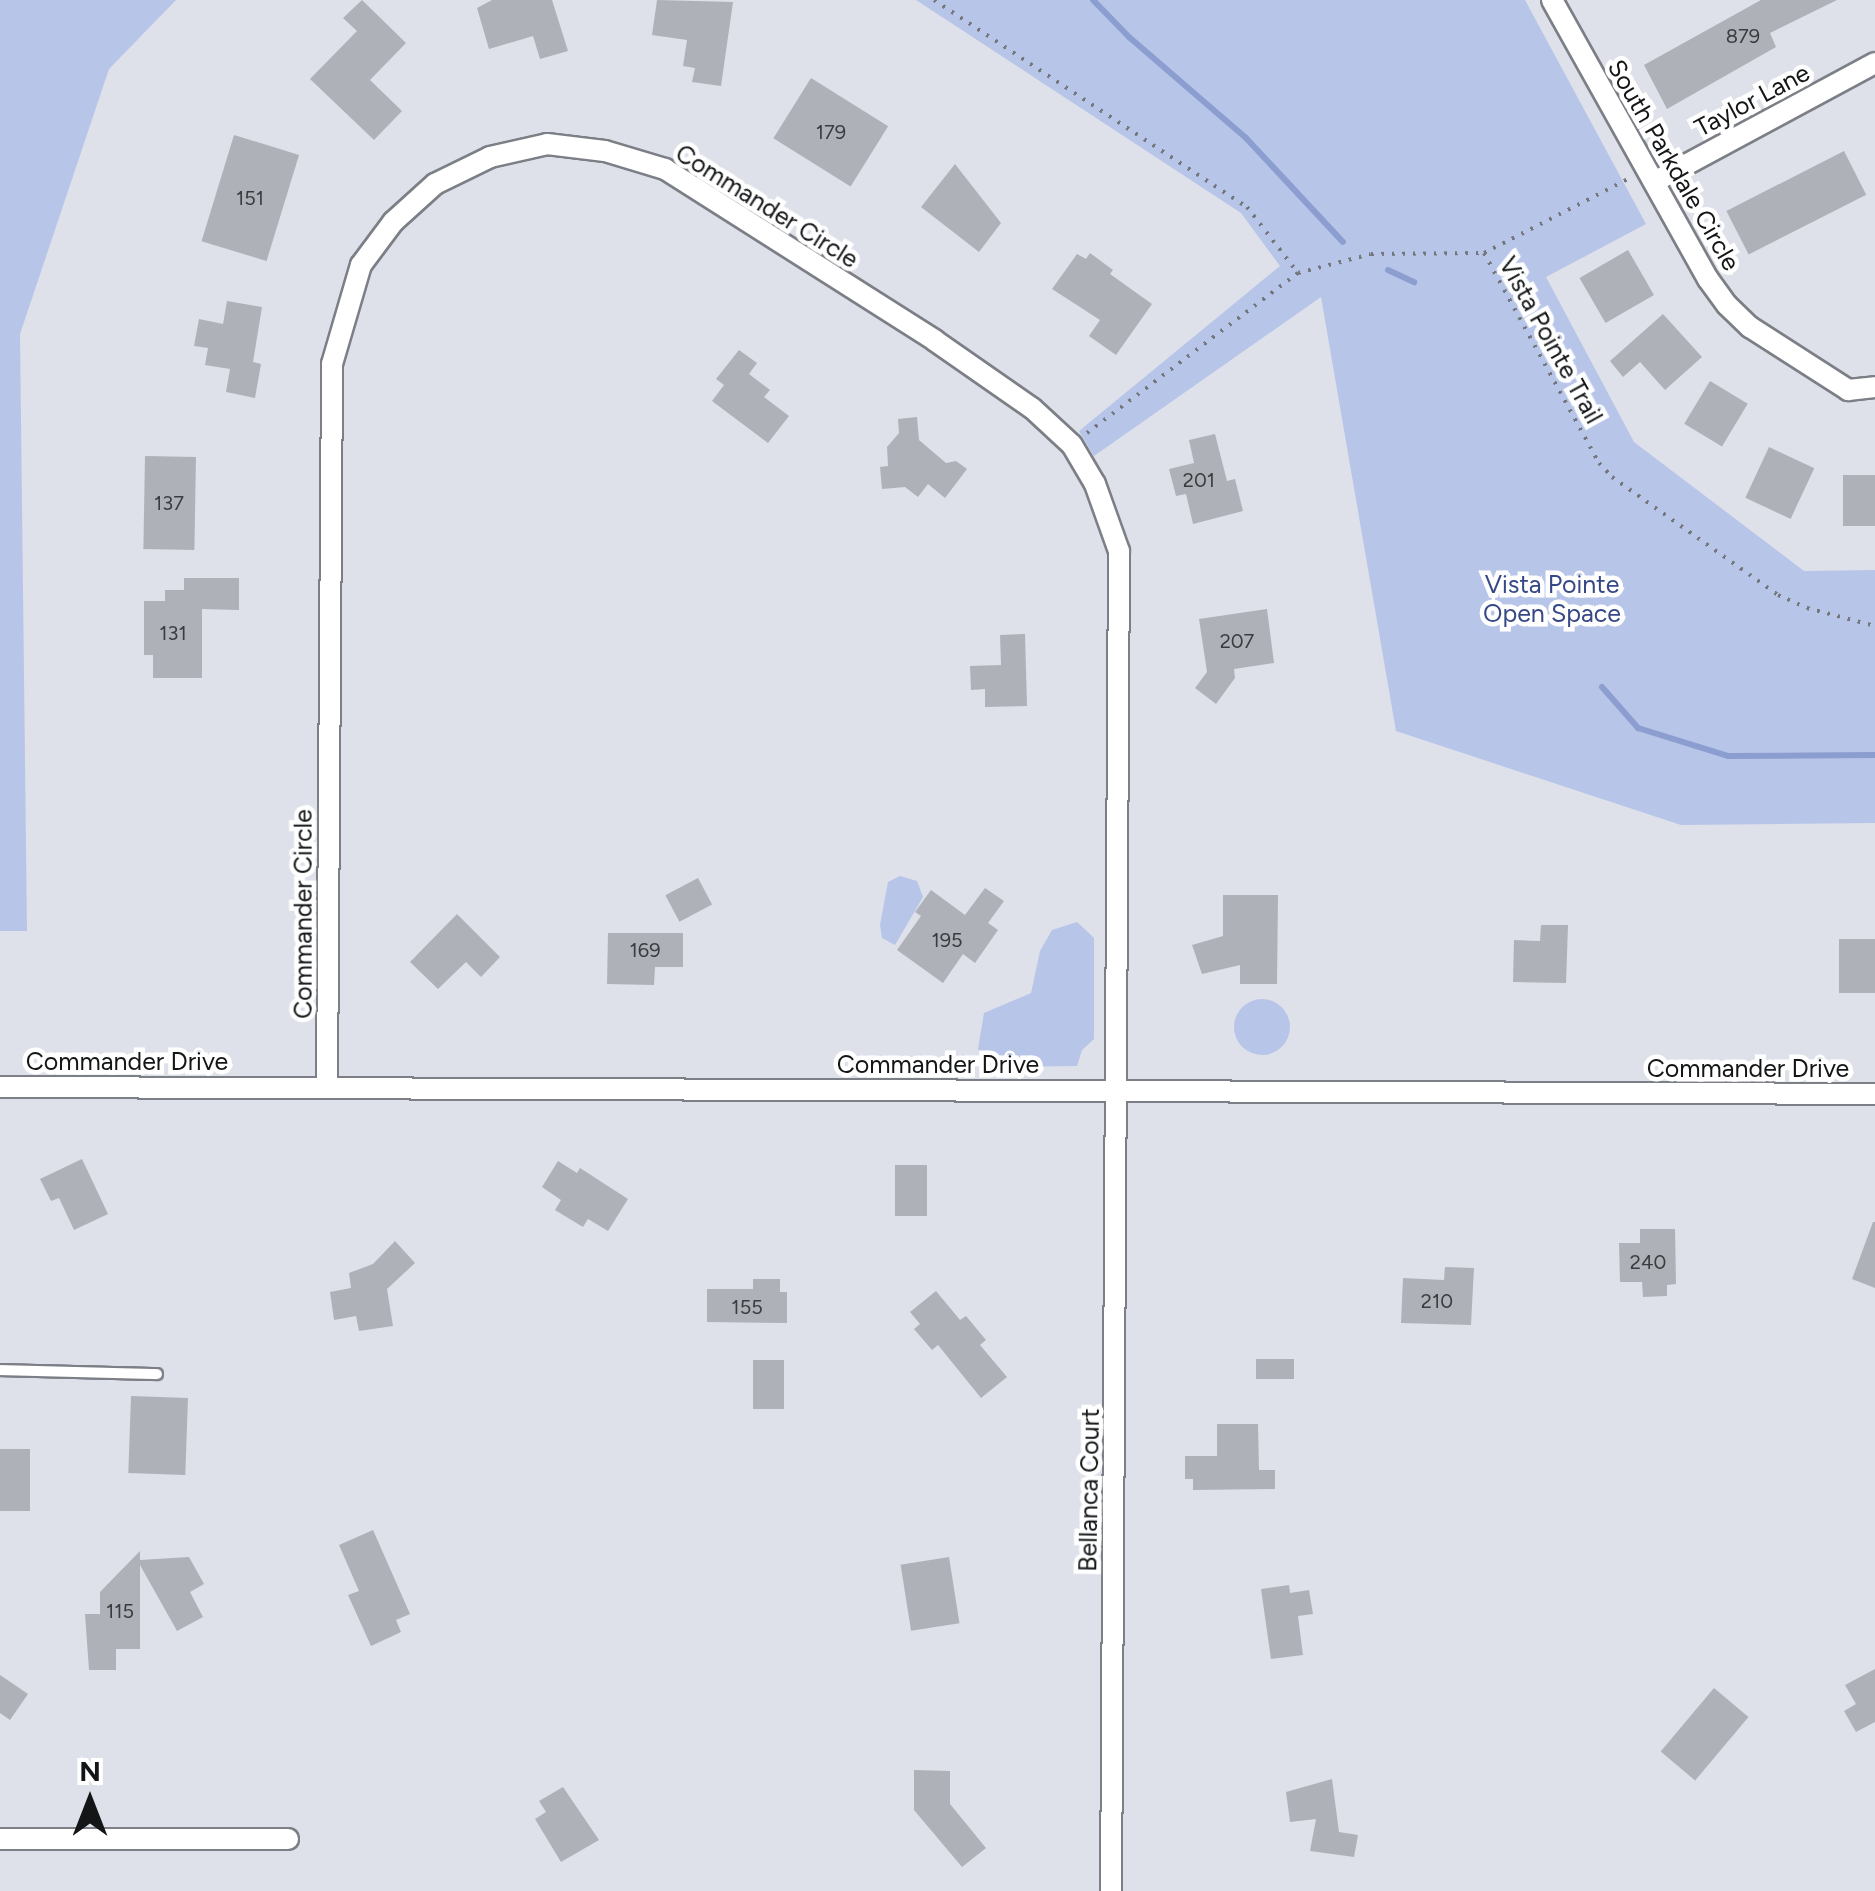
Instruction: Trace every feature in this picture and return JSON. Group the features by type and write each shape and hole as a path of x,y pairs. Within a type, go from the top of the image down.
{"street":[{"name":"South Parkdale Circle","path":"1552,0 1708,279 1750,327 1848,390 1875,387"},
{"name":"Taylor Lane","path":"1654,182 1875,63"},
{"name":"Commander Circle","path":"327,1086 332,364 361,266 393,222 435,184 490,157 547,144 605,151 665,168 934,340 1032,408 1072,446 1095,484 1119,551 1118,1090"},
{"name":"Commander Drive","path":"0,1086 1875,1094"},
{"name":"Bellanca Court","path":"1111,1891 1118,1090"},
{"path":"0,1839 288,1839"}],"lane":[{"path":"0,1370 158,1374"}],"path":[{"path":"934,0 1248,207 1298,273 1072,446"},
{"path":"1484,254 1628,179"},
{"name":"Vista Pointe Trail","path":"1298,273 1372,254 1484,254 1589,445 1612,477 1778,596 1875,626"}],"green space":[{"path":"0,0 176,0 109,69 20,334 27,931 0,931"},
{"name":"Vista Pointe Open Space","path":"916,0 1525,0 1646,224 1546,277 1634,442 1804,571 1875,570 1875,823 1681,825 1396,731 1321,297 1094,456 1079,431 1280,266 1241,213"},
{"path":"900,876 917,881 923,897 895,945 882,938 880,925 888,882"},
{"path":"1077,922 1094,938 1094,1039 1082,1050 1077,1066 992,1067 978,1049 984,1013 1031,993 1040,951 1052,930"},
{"path":"1262,999 1282,1007 1290,1027 1282,1047 1262,1055 1242,1047 1234,1027 1242,1007"}],"building":[{"path":"362,0 406,43 370,80 402,111 374,140 310,79 357,31 343,18"},
{"path":"492,0 552,0 568,51 540,59 533,36 489,49 477,8"},
{"path":"657,0 733,2 721,86 692,82 695,68 683,66 687,40 652,35"},
{"path":"1761,0 1837,0 1770,33 1776,47 1667,109 1644,65"},
{"path":"811,78 888,126 851,186 773,138"},
{"path":"234,135 299,155 267,261 202,241"},
{"path":"1844,151 1866,195 1749,255 1726,211"},
{"path":"955,164 1001,223 979,252 921,207"},
{"path":"1628,250 1654,295 1606,323 1580,278"},
{"path":"1090,253 1113,270 1110,274 1152,304 1116,355 1089,336 1100,320 1052,289 1077,254 1086,259"},
{"path":"227,301 262,307 253,362 261,364 255,398 226,392 230,369 205,365 208,348 194,346 199,319 223,324"},
{"path":"1663,314 1702,357 1665,390 1640,362 1623,377 1610,361"},
{"path":"739,350 757,363 749,374 770,390 764,397 789,416 768,443 712,401 724,385 716,379"},
{"path":"1710,381 1748,404 1722,447 1684,424"},
{"path":"917,417 919,440 946,463 956,461 967,469 945,498 928,484 918,497 905,487 882,489 880,467 888,466 887,447 899,433 898,419"},
{"path":"1215,434 1227,481 1235,479 1243,511 1193,524 1186,494 1176,496 1169,469 1194,463 1189,440"},
{"path":"1769,447 1814,468 1791,519 1745,498"},
{"path":"145,456 196,457 194,550 143,549"},
{"path":"1843,475 1875,475 1875,526 1843,526"},
{"path":"184,578 239,578 239,610 202,609 202,678 153,678 153,655 144,655 144,601 165,601 165,590 184,590"},
{"path":"1267,609 1274,663 1234,669 1235,678 1216,704 1195,688 1207,672 1199,619"},
{"path":"1025,634 1027,706 985,707 985,689 971,690 970,666 1001,665 1000,635"},
{"path":"698,878 712,904 679,922 665,895"},
{"path":"985,888 1004,901 988,923 998,930 975,963 963,954 943,983 897,950 921,916 915,912 931,890 965,915"},
{"path":"1223,895 1278,895 1277,984 1240,984 1240,965 1202,974 1192,945 1223,936"},
{"path":"457,914 500,957 481,977 466,962 438,989 410,962"},
{"path":"1541,925 1568,925 1566,983 1513,982 1514,940 1540,941"},
{"path":"608,933 683,933 683,967 655,967 654,985 607,984"},
{"path":"1839,939 1875,939 1875,993 1839,993"},
{"path":"82,1159 108,1214 74,1230 59,1198 51,1201 40,1179"},
{"path":"558,1161 577,1173 580,1168 628,1199 608,1231 588,1219 583,1227 555,1210 561,1200 542,1187"},
{"path":"895,1165 927,1165 927,1216 895,1216"},
{"path":"1875,1222 1875,1288 1852,1279"},
{"path":"1640,1229 1675,1229 1676,1284 1667,1285 1667,1296 1643,1297 1642,1282 1620,1282 1619,1243 1640,1243"},
{"path":"395,1241 415,1263 387,1289 393,1326 359,1331 356,1316 334,1320 330,1292 351,1288 349,1273 373,1264"},
{"path":"1445,1267 1474,1268 1471,1325 1401,1323 1403,1278 1444,1280"},
{"path":"753,1279 780,1279 780,1292 787,1292 787,1323 707,1322 707,1289 753,1289"},
{"path":"936,1291 960,1320 966,1316 986,1340 980,1345 1007,1377 981,1398 938,1345 932,1350 914,1329 920,1324 910,1312"},
{"path":"1256,1359 1294,1359 1294,1379 1256,1379"},
{"path":"753,1360 784,1360 784,1409 753,1409"},
{"path":"131,1396 188,1398 185,1475 128,1473"},
{"path":"1217,1424 1258,1424 1259,1470 1275,1470 1275,1489 1193,1490 1193,1479 1185,1479 1185,1456 1217,1456"},
{"path":"0,1449 30,1449 30,1511 0,1511"},
{"path":"373,1530 410,1614 396,1620 401,1632 371,1646 348,1595 359,1591 339,1545"},
{"path":"140,1551 140,1560 189,1557 204,1584 190,1592 203,1617 177,1631 140,1565 140,1649 116,1649 116,1670 89,1670 85,1614 100,1614 100,1592"},
{"path":"949,1557 959,1623 911,1631 901,1565"},
{"path":"1289,1585 1290,1593 1309,1590 1313,1614 1298,1616 1303,1655 1271,1659 1261,1589"},
{"path":"1875,1669 1875,1722 1856,1732 1844,1711 1856,1704 1845,1685"},
{"path":"0,1675 28,1694 10,1720 0,1713"},
{"path":"1714,1688 1748,1717 1695,1781 1661,1752"},
{"path":"914,1770 950,1771 950,1804 986,1848 962,1867 914,1810"},
{"path":"1332,1779 1339,1832 1358,1835 1354,1857 1310,1851 1316,1819 1290,1822 1286,1792"},
{"path":"563,1787 599,1840 561,1862 535,1819 546,1812 539,1801"}],"waterway":[{"path":"1093,0 1129,37 1246,138 1343,242"},
{"path":"1388,270 1414,282"},
{"path":"1602,687 1638,728 1728,756 1875,755"}]}
